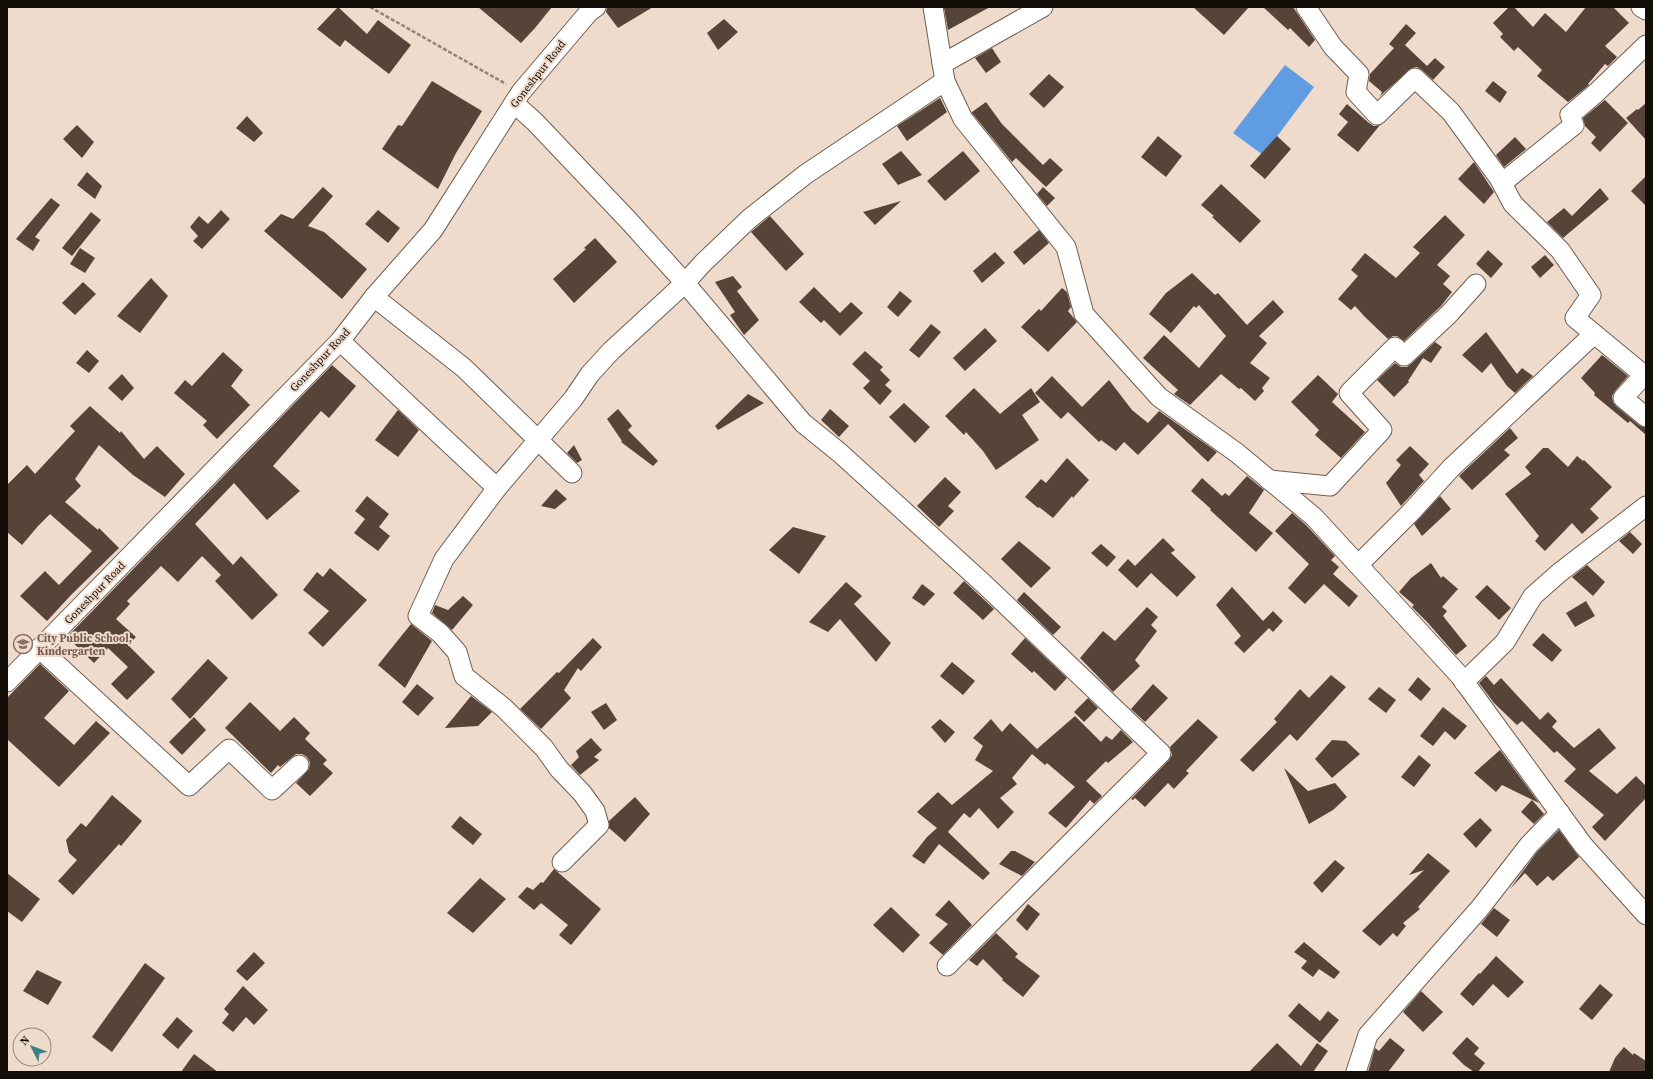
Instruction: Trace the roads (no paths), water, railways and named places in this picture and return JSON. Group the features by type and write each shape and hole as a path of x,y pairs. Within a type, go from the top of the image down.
{"street":[{"name":"Goneshpur Road","path":"7,682 39,648 56,634 340,341 374,297 433,230 518,98 589,12 596,7"},
{"path":"933,7 944,73 963,119 1066,247 1084,314 1159,397 1237,453 1314,517 1358,564 1464,682 1583,845 1646,915"},
{"path":"562,862 598,825 595,811 582,793 558,769 544,748 504,708 464,676 457,652 440,633 418,616 444,559 497,488 573,399 590,374 611,351 685,283 703,263 749,219 806,174 944,73 1043,7"},
{"path":"1306,7 1333,47 1359,74 1356,92 1377,115 1415,78 1451,112 1502,183 1513,204 1560,250 1591,295 1576,318 1644,374 1623,398 1646,417"},
{"path":"1642,7 1646,10"},
{"path":"1502,183 1574,125 1570,115 1596,93 1646,45"},
{"path":"518,98 535,122 630,221 685,283 803,423 840,453 978,579 1161,753 947,966"},
{"path":"1269,480 1330,486 1382,430 1348,393 1395,347 1404,356 1449,314 1476,284"},
{"path":"374,297 464,368 572,473"},
{"path":"1358,564 1412,511 1451,468 1594,334"},
{"path":"340,341 497,488"},
{"path":"1464,682 1505,642 1533,596 1646,506"},
{"path":"39,648 189,786 228,748 272,790 299,765"},
{"path":"1356,1072 1368,1036 1480,908 1529,845 1560,813"}],"water":[{"path":"1285,65 1314,87 1263,155 1233,133"}],"place":[{"name":"City Public School, Kindergarten","path":"23,644"}]}
